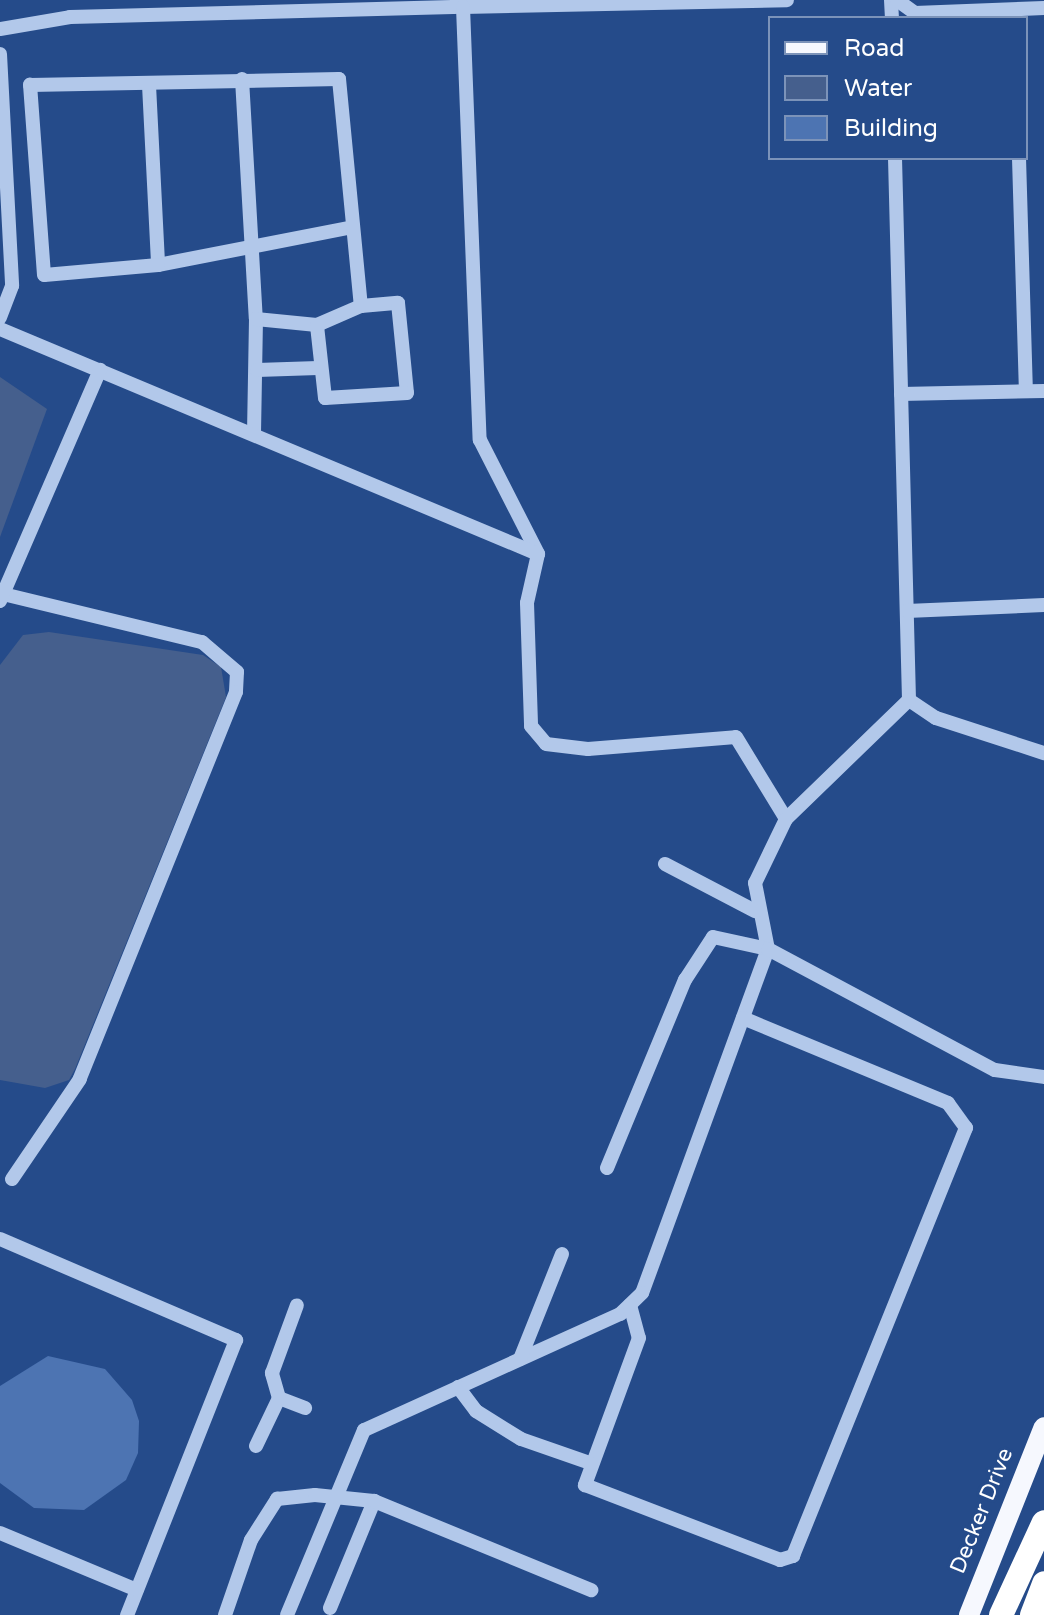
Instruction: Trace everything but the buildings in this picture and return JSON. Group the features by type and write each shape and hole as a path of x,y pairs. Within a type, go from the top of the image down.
{"highway":[{"path":"1001,1615 1044,1522"},
{"path":"1032,1615 1044,1583"}],"main road":[{"name":"Decker Drive","path":"969,1615 1044,1427"}],"lane":[{"path":"0,29 70,17 276,6 787,0"},
{"path":"894,0 915,13 1014,14 1044,8"},
{"path":"463,4 480,440 538,554 527,646 531,726 546,744 588,749 736,737 786,819"},
{"path":"0,54 12,286 0,318"},
{"path":"242,79 256,319 254,434"},
{"path":"348,228 252,244 158,265 44,275 30,85 339,79 348,228 361,306"},
{"path":"149,85 158,265"},
{"path":"287,1615 364,1430 630,1305 642,1293 768,949 755,911 758,866 786,819 909,700 895,160"},
{"path":"1019,160 1026,391"},
{"path":"256,319 317,325 361,306 398,303 407,393 325,398 318,368 317,325"},
{"path":"0,329 538,554"},
{"path":"257,370 318,368"},
{"path":"12,1179 80,1079 236,692 237,672 202,642 2,598 100,370"},
{"path":"901,394 1044,391"},
{"path":"907,611 1044,605"},
{"path":"909,700 936,718 1044,753"},
{"path":"665,864 755,911"},
{"path":"607,1168 685,980 713,937 768,949 995,1070 1044,1077"},
{"path":"630,1305 639,1338 590,1463 585,1485 772,1557 793,1556 966,1128 948,1103 743,1018"},
{"path":"0,1239 236,1340 127,1615"},
{"path":"520,1359 562,1254"},
{"path":"256,1446 279,1398 272,1373 297,1305"},
{"path":"458,1387 476,1411 521,1439 590,1463"},
{"path":"279,1398 305,1408"},
{"path":"225,1615 251,1540 277,1499 337,1497 374,1501 591,1590"},
{"path":"330,1608 374,1501"},
{"path":"0,1533 137,1590"}],"water":[{"path":"0,377 47,409 0,537"},
{"path":"49,632 203,655 221,667 226,697 75,1069 69,1080 45,1088 0,1080 0,665 23,635"}]}
